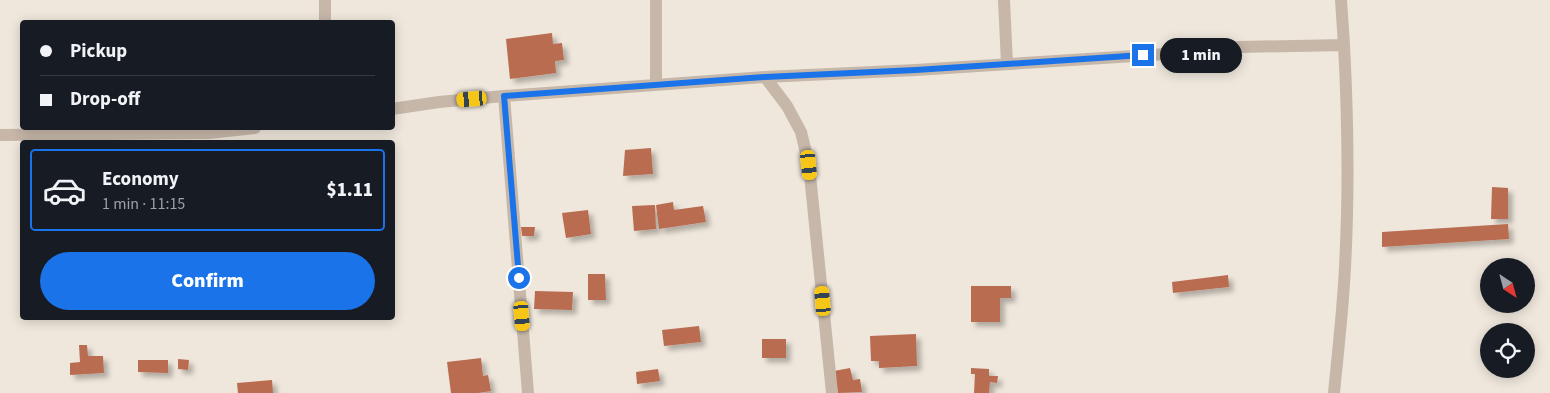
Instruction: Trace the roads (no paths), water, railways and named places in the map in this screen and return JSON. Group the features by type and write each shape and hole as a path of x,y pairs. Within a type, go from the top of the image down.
{"street":[{"path":"325,0 325,20"},
{"path":"656,0 656,84"},
{"path":"1004,0 1007,64"},
{"path":"1334,393 1345,267 1348,141 1341,0"},
{"path":"395,109 439,102 656,84 1007,64 1239,48 1344,45"},
{"path":"765,77 787,106 801,132 809,165 832,393"},
{"path":"504,96 528,393"},
{"path":"0,135 209,133 237,130"}]}
